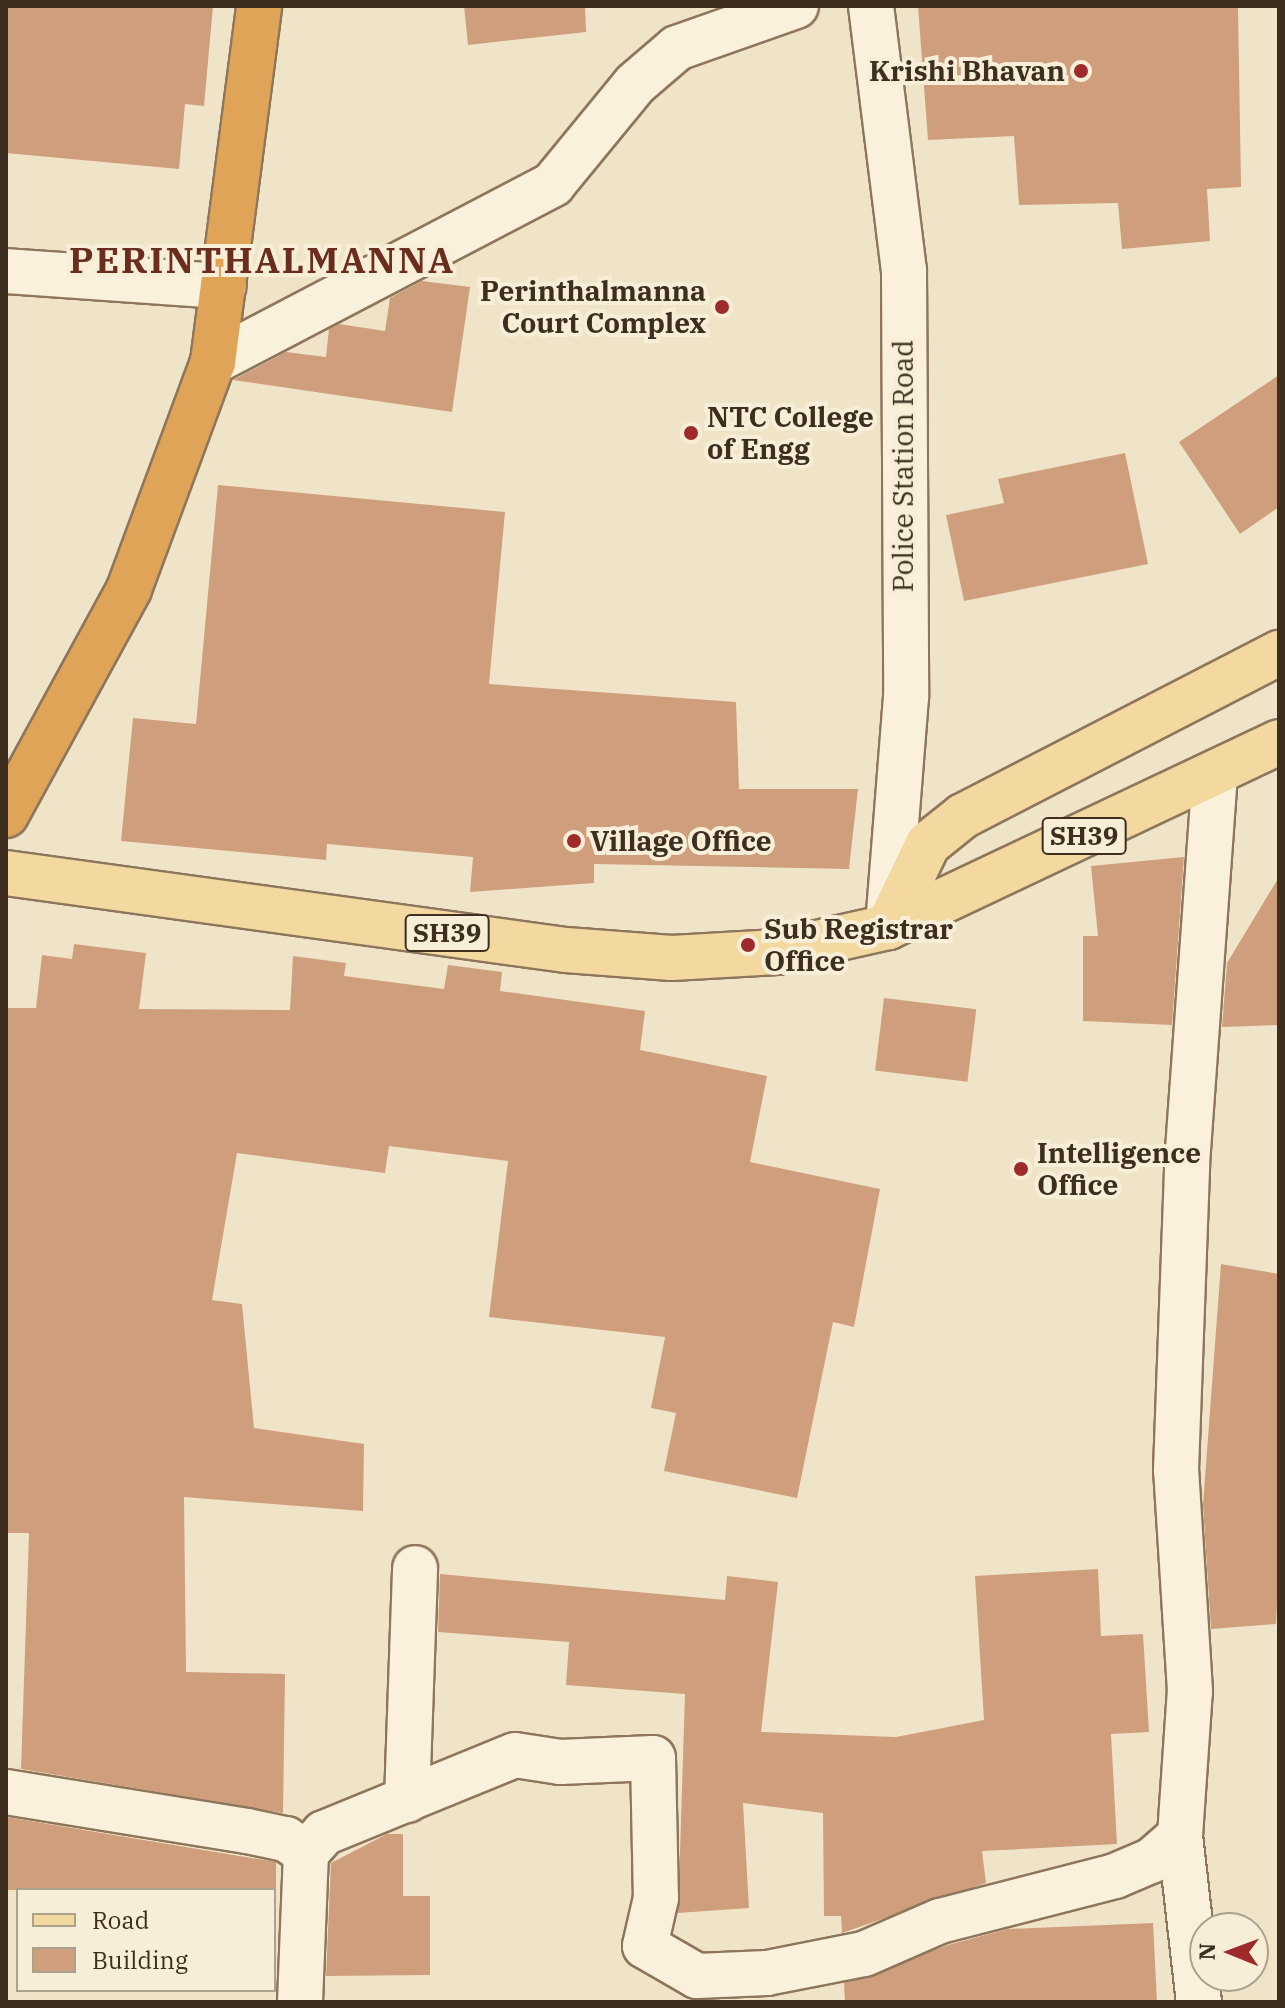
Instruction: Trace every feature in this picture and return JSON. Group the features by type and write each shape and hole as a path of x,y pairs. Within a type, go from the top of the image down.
{"highway":[{"path":"6,815 129,589 213,362 259,6"}],"main road":[{"name":"SH39","path":"888,927 928,844 963,816 1279,653"},
{"name":"SH39","path":"6,873 672,958 777,952 888,927 1215,775 1279,742"}],"street":[{"path":"213,362 553,184 635,84 677,48 796,6"},
{"name":"Police Station Road","path":"871,6 904,270 906,697 888,927"},
{"path":"6,271 223,286"},
{"path":"1199,2002 1180,1836 1190,1691 1176,1470 1187,1164 1215,775"},
{"path":"407,1800 415,1568"},
{"path":"300,2002 306,1853 324,1833 515,1755 560,1762 653,1758 656,1898 645,1946 697,1976 767,1973 864,1954 940,1921 1115,1876 1151,1861 1180,1836"},
{"path":"6,1792 247,1831 286,1839 306,1853"}],"building":[{"path":"6,6 213,6 204,106 185,104 179,169 6,153"},
{"path":"464,6 585,6 586,32 468,45"},
{"name":"Krishi Bhavan","path":"918,6 1238,6 1241,187 1207,189 1210,241 1122,249 1118,203 1019,205 1014,136 928,140"},
{"path":"422,281 470,287 452,412 233,380 286,352 326,357 329,329 339,324 385,331 390,298"},
{"path":"1279,375 1279,507 1240,534 1179,442"},
{"path":"1125,453 1148,564 964,601 946,515 1004,503 998,479"},
{"path":"218,485 505,512 489,684 736,702 739,789 858,789 849,869 594,864 594,883 470,892 473,857 327,844 326,860 121,841 133,718 196,724"},
{"path":"1184,857 1172,1025 1083,1021 1083,936 1098,936 1091,866"},
{"path":"1279,877 1279,1025 1222,1027 1227,963"},
{"path":"74,944 146,953 139,1009 290,1010 293,956 346,963 344,976 444,989 448,965 502,972 500,991 645,1011 640,1050 767,1076 750,1162 880,1189 854,1327 833,1322 797,1498 664,1471 676,1413 651,1408 665,1337 489,1317 508,1161 389,1146 385,1173 237,1153 212,1300 242,1304 254,1428 364,1444 363,1511 184,1497 186,1672 285,1674 283,1813 21,1769 29,1533 6,1533 6,1008 36,1008 42,955 72,959"},
{"path":"884,998 976,1009 967,1082 875,1070"},
{"path":"1221,1264 1279,1274 1279,1567 1276,1624 1211,1629 1203,1505"},
{"path":"1098,1569 1101,1636 1143,1634 1149,1732 1111,1734 1117,1844 982,1851 986,1883 842,1933 841,1916 824,1916 823,1813 743,1803 749,1908 678,1913 685,1694 566,1685 569,1642 438,1632 440,1574 725,1600 727,1576 778,1582 761,1732 896,1737 984,1720 975,1576"},
{"path":"6,1817 276,1862 276,1888 6,1890"},
{"path":"387,1834 403,1834 403,1896 430,1896 430,1975 326,1976 331,1863"},
{"path":"1153,1923 1157,2002 845,2002 844,1983 948,1945 1008,1929"}],"place":[{"name":"Krishi Bhavan","path":"1081,71"},
{"name":"Perinthalmanna Court Complex","path":"722,307"},
{"name":"NTC College of Engg","path":"691,433"},
{"name":"Village Office","path":"574,841"},
{"name":"Sub Registrar Office","path":"748,945"},
{"name":"Intelligence Office","path":"1021,1169"}],"district":[{"name":"PERINTHALMANNA","path":"262,260"}]}
